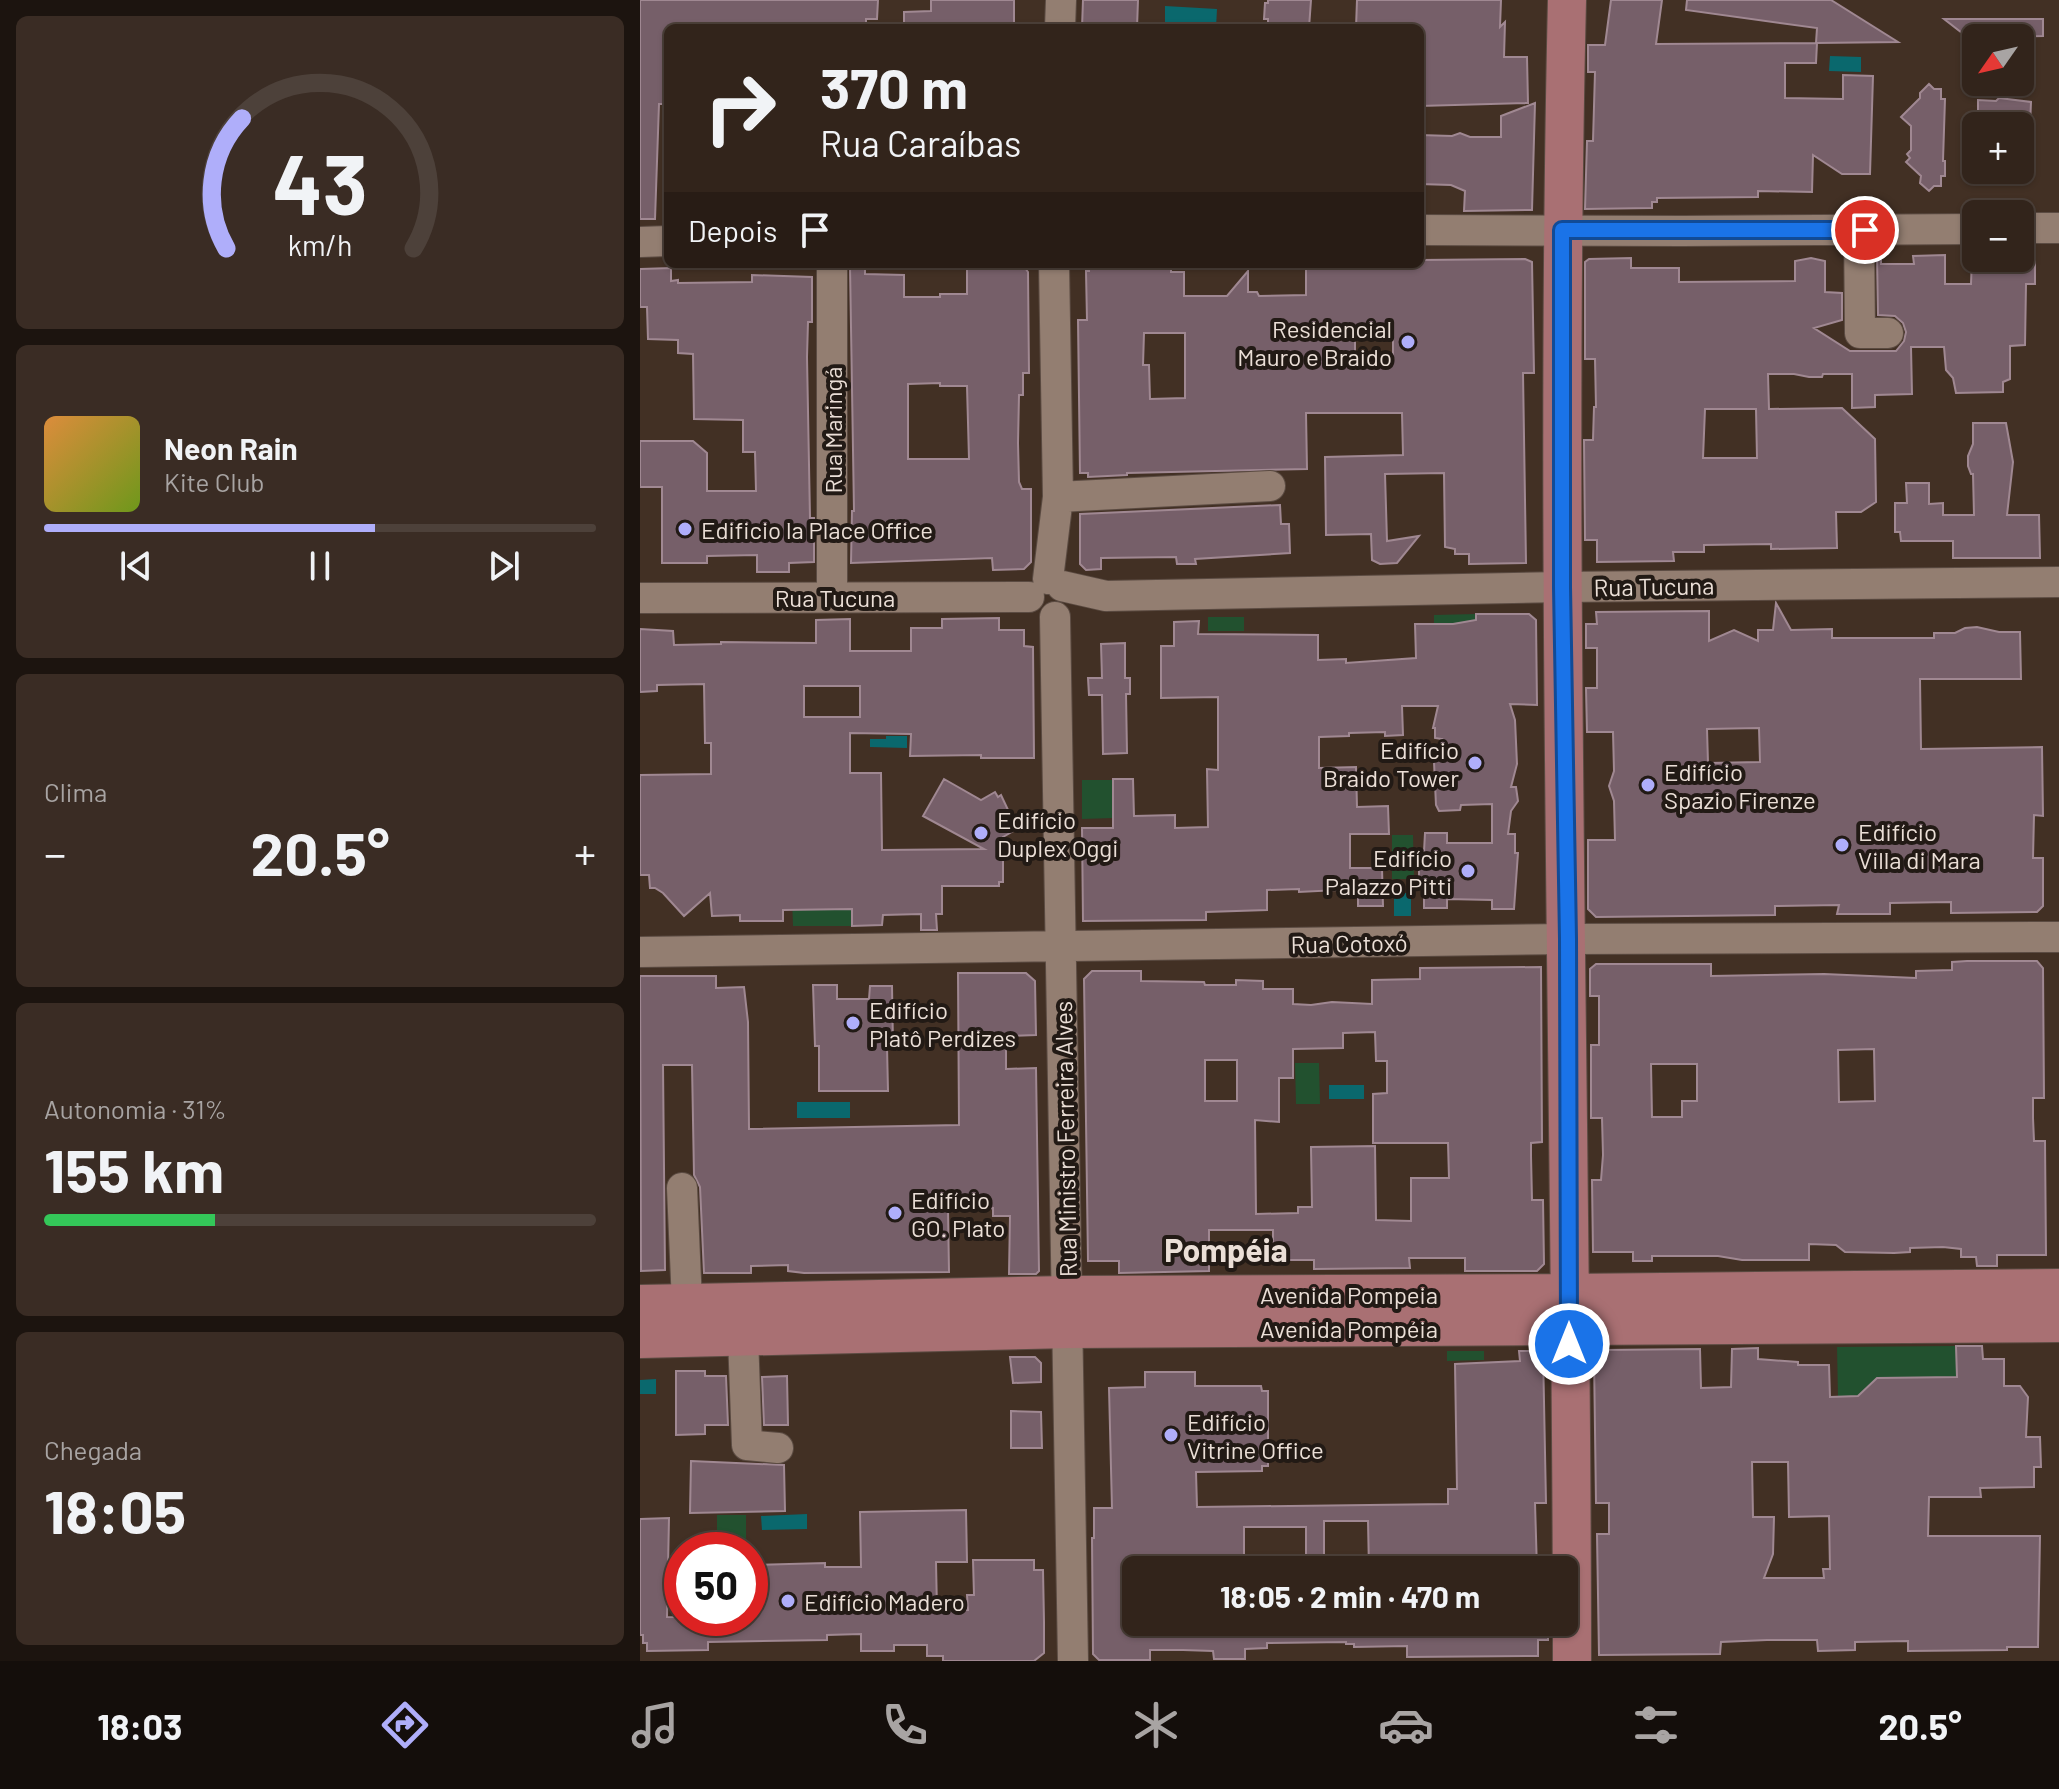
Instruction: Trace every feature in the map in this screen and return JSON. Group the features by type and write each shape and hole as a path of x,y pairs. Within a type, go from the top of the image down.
{"main road":[{"path":"1567,0 1562,230 1562,587 1568,939 1572,1661"},
{"path":"1569,1310 2059,1288"},
{"path":"640,1304 1069,1312"},
{"name":"Avenida Pompéia","path":"640,1339 743,1337 1069,1312 1569,1310 2059,1323"}],"street":[{"path":"1060,24 1061,0"},
{"path":"2034,228 2059,228"},
{"path":"1424,230 1962,229"},
{"path":"1859,230 1860,333 1888,333"},
{"path":"640,242 664,241"},
{"name":"Rua Maringá","path":"832,268 832,596"},
{"name":"Rua Ministro Ferreira Alves","path":"1054,268 1058,497 1052,597 1069,1312 1073,1661"},
{"path":"1058,497 1270,486"},
{"name":"Rua Tucuna","path":"640,598 1052,597 1562,587 2059,582"},
{"name":"Rua Cotoxó","path":"640,952 1568,939 2059,937"},
{"path":"682,1188 687,1303"},
{"path":"743,1337 747,1445 778,1448"}],"green space":[{"path":"1476,614 1476,624 1434,624 1434,615"},
{"path":"1208,617 1244,617 1244,631 1208,631"},
{"path":"1082,780 1113,780 1113,818 1082,819"},
{"path":"1392,835 1413,835 1414,879 1392,879"},
{"path":"852,897 852,926 793,926 792,898"},
{"path":"1295,1063 1319,1063 1320,1104 1296,1104"},
{"path":"1956,1346 1957,1424 1928,1377 1877,1378 1858,1396 1838,1397 1837,1347"},
{"path":"1447,1351 1484,1351 1484,1360 1447,1361"},
{"path":"717,1515 746,1515 746,1532 717,1532"}],"water":[{"path":"1165,6 1217,9 1216,24 1165,24"},
{"path":"1830,56 1861,57 1861,72 1829,71"},
{"path":"886,736 907,736 907,748 870,747 870,739 886,739"},
{"path":"1394,893 1411,893 1411,916 1394,916"},
{"path":"1329,1085 1364,1085 1364,1099 1329,1099"},
{"path":"797,1102 850,1102 850,1118 797,1118"},
{"path":"656,1379 656,1394 640,1394 640,1380"},
{"path":"807,1514 807,1529 762,1530 761,1516"}],"building":[{"path":"640,0 878,0 877,19 866,19 866,24 664,24 664,104 659,104 655,219 640,219"},
{"path":"931,0 1014,0 1014,24 904,24 904,12 931,11"},
{"path":"1083,0 1138,0 1137,24 1082,24"},
{"path":"1268,0 1311,0 1309,24 1268,24 1268,19 1264,19 1265,3"},
{"path":"1357,0 1501,0 1500,27 1505,22 1504,57 1527,57 1528,103 1424,106 1424,24 1356,24"},
{"path":"1611,0 1662,0 1656,44 1817,43 1816,63 1785,63 1785,98 1843,99 1843,75 1873,76 1870,174 1842,174 1813,155 1812,192 1758,191 1758,197 1657,198 1657,202 1652,202 1652,208 1585,209 1587,141 1593,141 1595,72 1588,72 1588,45 1605,45"},
{"path":"1687,0 1831,0 1898,42 1816,43 1817,28 1686,10"},
{"path":"1944,19 2043,19 2043,36 2034,36 2034,24 1962,24 1962,33"},
{"path":"1929,84 1934,89 1941,89 1941,99 1945,99 1945,176 1941,176 1941,186 1934,186 1929,191 1920,183 1921,176 1906,162 1910,158 1907,154 1911,150 1911,126 1901,117"},
{"path":"1999,98 2031,102 2031,112 1978,112 1978,100 1996,101"},
{"path":"1535,103 1532,210 1464,211 1465,191 1451,185 1424,184 1424,135 1452,136 1460,133 1470,137 1501,137 1501,116"},
{"path":"1945,255 1945,284 1971,284 1971,272 2034,272 2035,258 2035,284 2026,284 2025,345 2010,346 2010,379 2003,382 2003,392 1956,393 1953,378 1946,370 1944,347 1911,347 1912,394 1875,395 1875,407 1852,408 1852,374 1809,377 1768,374 1769,409 1842,408 1875,439 1876,502 1861,512 1836,512 1837,548 1771,549 1771,544 1704,545 1704,552 1673,552 1674,561 1597,562 1597,540 1585,540 1584,440 1593,440 1596,407 1595,359 1585,359 1585,262 1589,259 1631,258 1631,268 1679,268 1679,282 1795,281 1795,261 1811,258 1825,261 1825,292 1842,293 1842,320 1814,328 1850,351 1896,351 1904,341 1906,332 1903,323 1895,316 1878,315 1877,256 1881,256 1881,264 1914,264 1913,256","holes":["1705,409 1756,409 1757,458 1703,458"]},
{"path":"1525,259 1532,262 1534,373 1523,373 1526,563 1469,564 1469,554 1455,554 1455,549 1445,547 1444,473 1385,474 1387,541 1419,536 1397,563 1380,564 1372,560 1371,534 1326,535 1325,457 1403,455 1402,413 1306,413 1307,469 1127,473 1088,477 1088,473 1080,473 1078,320 1087,320 1086,271 1089,268 1171,268 1171,272 1184,272 1184,296 1227,296 1248,271 1248,292 1257,292 1259,296 1306,295 1306,268 1424,268 1424,260","holes":["1355,325 1393,325 1393,358 1355,358","1144,333 1185,333 1185,398 1150,399 1149,365 1143,365"]},
{"path":"671,268 671,281 678,280 678,283 752,282 752,275 812,277 812,322 808,322 807,357 810,518 814,518 814,562 789,563 789,572 757,572 757,555 707,556 707,563 662,563 662,487 640,487 640,441 693,441 707,453 707,491 756,491 755,452 743,452 743,420 694,419 693,354 678,353 678,340 648,339 647,307 640,307 640,269"},
{"path":"850,268 865,268 865,274 904,275 904,297 940,297 940,294 967,294 967,268 1025,268 1028,272 1029,373 1023,373 1023,395 1019,395 1018,443 1019,482 1022,489 1031,489 1031,562 1024,569 993,570 992,558 851,563 854,511","holes":["908,384 967,386 969,459 908,459"]},
{"path":"1973,423 2006,423 2013,462 2007,515 2039,515 2040,558 1953,558 1953,541 1901,541 1900,532 1895,532 1895,503 1907,503 1906,483 1929,483 1929,504 1943,503 1943,515 1974,515 1973,474 1968,466 1973,444"},
{"path":"1280,505 1281,524 1289,524 1290,553 1195,559 1196,564 1177,564 1176,557 1101,558 1101,569 1086,570 1080,564 1080,514"},
{"path":"1776,603 1791,630 1832,629 1832,638 1934,638 1934,633 1955,633 1977,627 1999,632 2020,632 2021,679 1920,679 1921,749 2042,747 2043,816 2034,815 2033,858 2043,858 2043,906 2037,912 1951,913 1951,902 1890,903 1890,914 1837,914 1839,905 1775,906 1775,915 1596,917 1588,909 1588,840 1615,840 1614,801 1609,786 1614,771 1613,732 1587,732 1586,688 1597,688 1597,648 1586,648 1586,624 1597,624 1596,612 1709,611 1709,641 1734,630 1758,641 1758,630 1773,630","holes":["1759,728 1760,762 1708,763 1707,729"]},
{"path":"1476,614 1529,614 1536,620 1537,705 1510,704 1515,720 1517,764 1511,787 1516,787 1518,801 1511,811 1508,834 1515,834 1515,853 1518,853 1514,909 1492,909 1492,900 1447,899 1447,908 1424,908 1424,889 1419,889 1419,852 1424,852 1425,833 1447,833 1447,843 1492,843 1492,804 1461,805 1460,810 1439,811 1434,762 1442,739 1435,738 1433,728 1438,706 1402,706 1403,735 1385,736 1385,732 1319,737 1319,768 1356,767 1357,807 1388,806 1389,834 1350,834 1350,868 1382,868 1383,906 1358,906 1358,889 1267,890 1267,910 1206,912 1206,920 1083,921 1082,828 1113,828 1113,779 1133,779 1134,816 1175,815 1175,828 1208,827 1207,769 1218,770 1218,697 1161,698 1161,646 1174,646 1174,622 1199,621 1198,634 1318,635 1318,660 1346,659 1346,663 1416,658 1415,624 1453,624 1476,620"},
{"path":"999,618 999,630 1024,630 1024,646 1033,647 1034,758 910,756 911,734 850,733 850,773 881,773 882,850 984,849 923,816 944,779 981,800 995,792 998,797 1001,795 1017,829 1003,837 1003,882 999,882 999,886 942,886 942,914 936,914 937,930 921,930 921,914 883,915 882,925 852,926 852,909 783,910 783,921 740,921 740,915 712,916 710,893 684,916 663,893 650,888 649,875 640,875 640,775 711,774 711,743 705,743 704,684 657,685 657,691 640,692 640,629 673,631 674,645 816,643 816,620 850,619 850,651 911,651 911,628 942,628 942,619","holes":["804,686 860,686 860,717 804,717"]},
{"path":"1125,643 1125,678 1130,678 1130,694 1126,694 1127,753 1103,754 1102,695 1089,695 1088,678 1102,678 1101,644"},
{"path":"2037,961 2043,968 2044,1098 2033,1098 2033,1118 2034,1141 2045,1141 2046,1255 1997,1255 1997,1266 1977,1266 1976,1257 1961,1257 1961,1249 1943,1247 1910,1248 1910,1252 1894,1253 1845,1252 1836,1245 1809,1244 1809,1260 1652,1256 1652,1261 1633,1261 1633,1252 1593,1252 1592,1180 1601,1180 1603,1155 1602,1118 1591,1118 1591,1045 1599,1045 1599,996 1590,996 1590,969 1596,964 1711,964 1711,976 1824,974 1916,978 1916,971 1952,970 1952,962","holes":["1874,1049 1875,1101 1839,1102 1838,1050","1651,1064 1697,1064 1697,1101 1682,1101 1682,1117 1652,1117"]},
{"path":"1541,967 1542,1142 1531,1143 1532,1200 1543,1200 1544,1264 1537,1271 1465,1271 1465,1258 1409,1258 1410,1268 1314,1269 1314,1260 1273,1260 1273,1230 1209,1230 1209,1271 1119,1273 1119,1261 1088,1261 1084,979 1092,971 1141,971 1141,981 1204,982 1205,985 1236,985 1236,980 1263,981 1263,989 1293,989 1293,1004 1311,1005 1332,1002 1372,1004 1372,980 1420,979 1420,968","holes":["1375,1032 1376,1061 1387,1061 1387,1093 1373,1094 1373,1143 1448,1143 1449,1178 1411,1178 1411,1221 1376,1220 1375,1146 1311,1147 1312,1207 1298,1207 1298,1213 1256,1214 1255,1120 1279,1122 1279,1078 1293,1078 1293,1049 1343,1048 1343,1033","1205,1060 1237,1060 1237,1101 1205,1101"]},
{"path":"958,973 1026,973 1035,981 1036,1035 1006,1036 1006,1069 1036,1068 1039,1271 1036,1274 1009,1274 1010,1216 993,1216 993,1208 948,1209 949,1272 804,1273 788,1271 788,1265 751,1266 751,1273 704,1273 700,1187 694,1175 692,1065 663,1065 665,1270 641,1271 640,976 716,976 716,988 744,987 748,1022 749,1129 959,1125"},
{"name":"Edifício Platô Perdizes","path":"813,985 837,985 837,999 869,999 870,986 892,986 893,1046 887,1046 888,1091 819,1091 819,1046 815,1046"},
{"path":"1956,1346 1982,1346 1983,1359 2004,1359 2004,1386 2020,1386 2028,1397 2026,1437 2040,1437 2041,1467 2034,1467 2034,1487 1980,1488 1981,1497 1929,1497 1928,1536 2040,1536 2038,1647 1908,1651 1908,1641 1855,1642 1855,1650 1818,1651 1817,1640 1767,1640 1721,1642 1720,1654 1599,1655 1597,1534 1609,1534 1609,1503 1596,1503 1594,1357 1602,1350 1700,1349 1701,1388 1731,1387 1732,1349 1758,1348 1758,1359 1798,1362 1798,1365 1829,1365 1830,1397 1858,1396 1877,1378 1957,1377","holes":["1752,1462 1788,1462 1789,1517 1829,1516 1830,1569 1823,1569 1824,1578 1764,1578 1773,1554 1774,1517 1753,1517"]},
{"path":"1519,1351 1543,1351 1546,1503 1535,1503 1537,1556 1369,1556 1368,1521 1324,1521 1324,1556 1306,1556 1306,1527 1244,1527 1244,1556 1122,1556 1122,1636 1548,1636 1548,1640 1538,1640 1538,1656 1407,1657 1407,1646 1354,1647 1354,1644 1346,1642 1267,1643 1267,1648 1245,1649 1245,1659 1214,1659 1213,1651 1183,1650 1150,1650 1150,1660 1099,1660 1093,1654 1094,1508 1112,1508 1109,1388 1145,1387 1145,1372 1195,1372 1195,1386 1261,1386 1262,1391 1268,1391 1268,1466 1262,1466 1262,1471 1196,1472 1197,1507 1448,1504 1448,1489 1457,1489 1455,1364 1520,1361"},
{"path":"1010,1357 1035,1357 1041,1363 1041,1382 1013,1383"},
{"path":"676,1371 705,1371 705,1376 726,1376 728,1425 705,1425 705,1434 676,1435"},
{"path":"787,1376 788,1425 764,1425 762,1377"},
{"path":"1011,1411 1041,1412 1042,1448 1011,1448"},
{"path":"691,1461 784,1465 785,1511 690,1513"},
{"path":"966,1510 967,1562 936,1562 937,1610 968,1610 967,1595 974,1595 973,1560 1034,1560 1034,1570 1043,1570 1044,1653 1034,1661 943,1661 943,1656 927,1656 927,1645 894,1645 894,1651 861,1651 861,1634 827,1635 827,1640 708,1642 708,1650 647,1651 647,1643 643,1643 643,1635 640,1635 640,1519 669,1518 669,1532 664,1532 664,1636 768,1636 768,1565 825,1563 825,1567 861,1567 860,1512"}],"place":[{"name":"Residencial Mauro e Braido","path":"1408,342"},
{"name":"Edificio la Place Office","path":"685,529"},
{"name":"Edifício Braido Tower","path":"1475,763"},
{"name":"Edifício Spazio Firenze","path":"1648,785"},
{"name":"Edifício Duplex Oggi","path":"981,833"},
{"name":"Edifício Villa di Mara","path":"1842,845"},
{"name":"Edifício Palazzo Pitti","path":"1468,871"},
{"name":"Edifício Platô Perdizes","path":"853,1023"},
{"name":"Edifício GO. Plato","path":"895,1213"},
{"name":"Edifício Vitrine Office","path":"1171,1435"},
{"name":"Edifício Madero","path":"788,1601"}],"district":[{"name":"Pompéia","path":"1226,1249"}],"route":[{"path":"1569,1344 1562,230 1865,230"}]}
